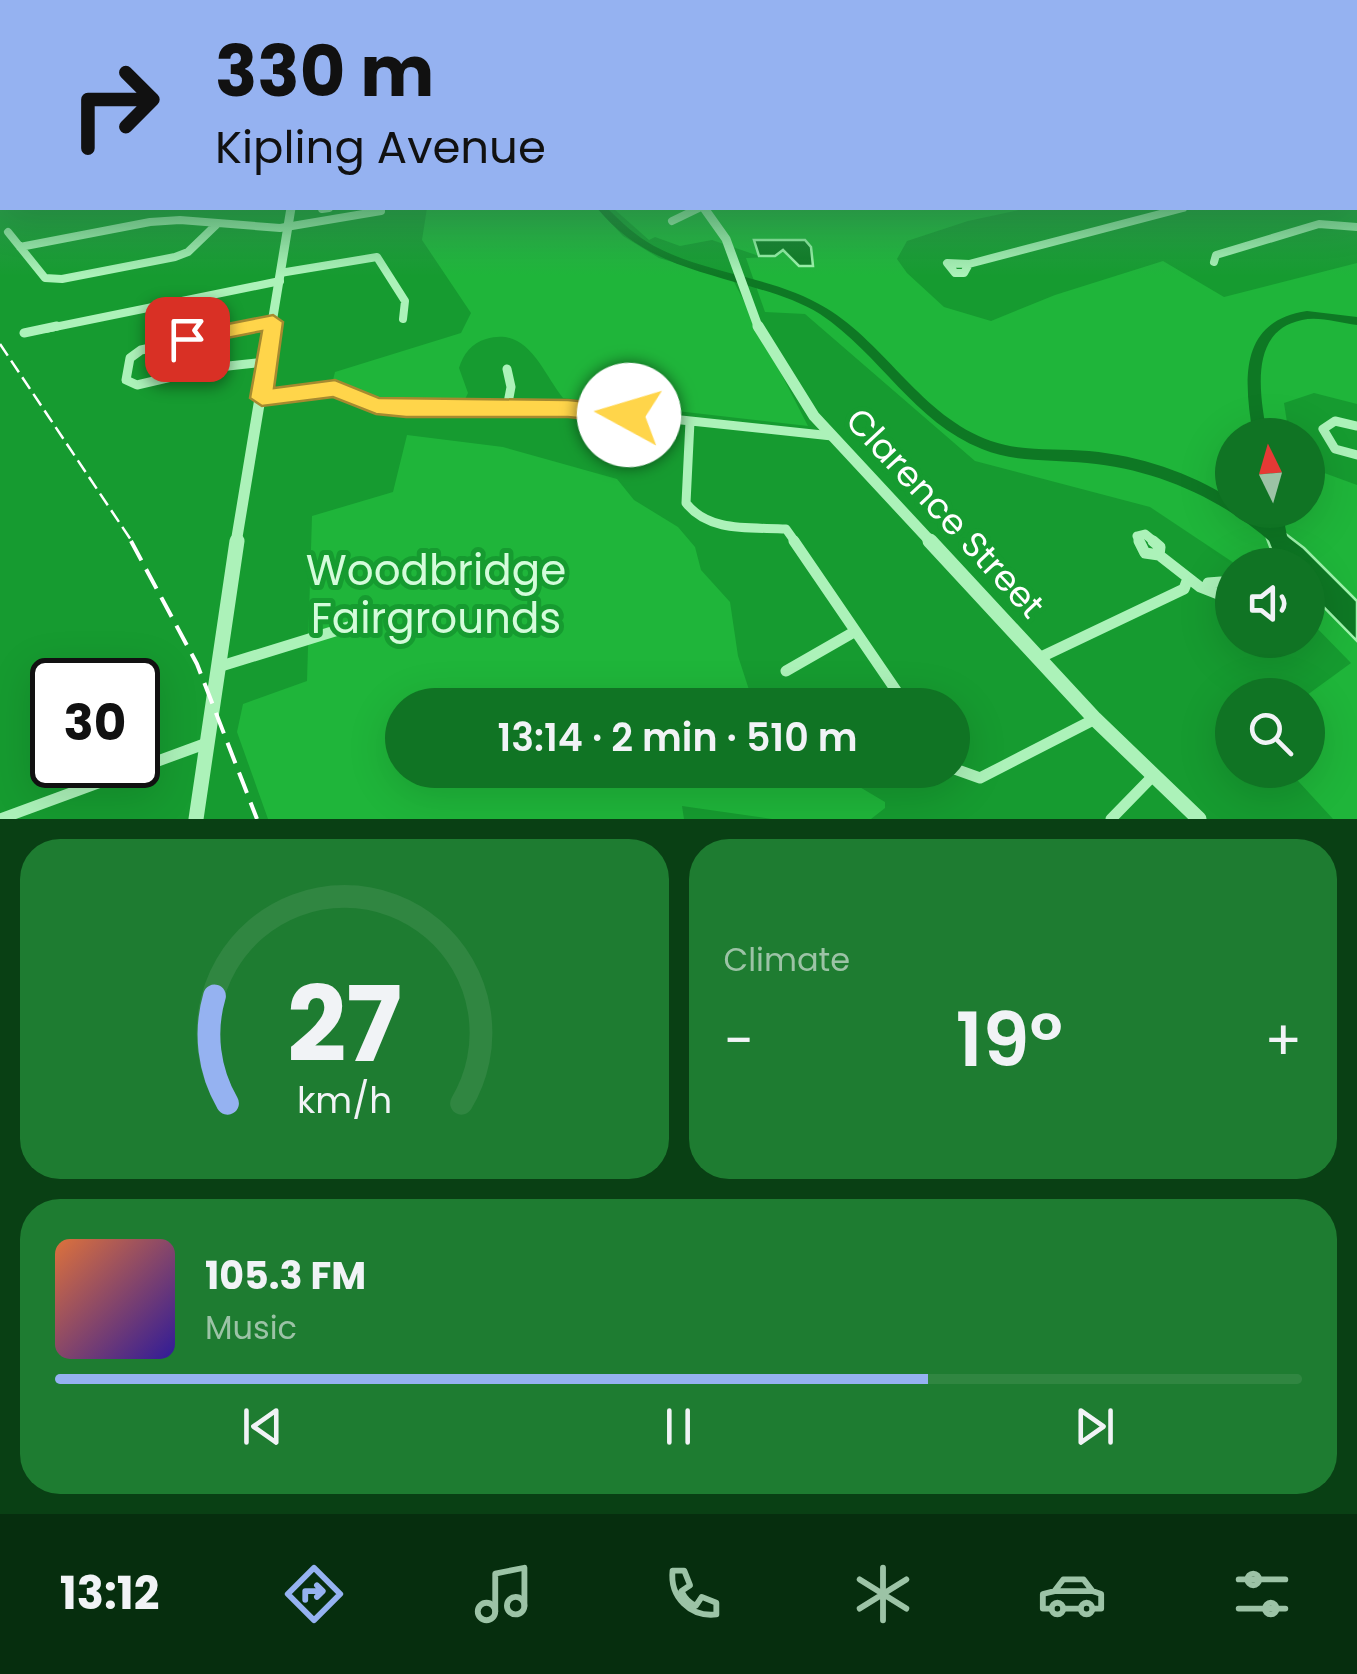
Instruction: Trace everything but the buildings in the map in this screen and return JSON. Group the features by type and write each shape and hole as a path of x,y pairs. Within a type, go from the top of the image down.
{"street":[{"path":"196,819 216,668 291,210"},
{"path":"322,222 325,210"},
{"path":"20,247 150,222 180,220 288,227 376,210"},
{"path":"380,210 386,221"},
{"path":"672,221 697,210"},
{"name":"Clarence Street","path":"704,210 726,240 752,317 789,380 832,436 1095,719 1199,819"},
{"path":"968,264 1175,210"},
{"path":"1214,262 1216,256 1319,224 1357,228"},
{"path":"8,232 45,278 62,280 175,257 188,252 216,225"},
{"path":"24,333 377,258 405,301 402,319"},
{"path":"266,362 212,368 138,385 126,380 130,358 142,350 273,322"},
{"path":"507,369 512,387 507,408"},
{"path":"262,398 335,388 376,406 568,408 832,436"},
{"path":"1357,426 1335,421 1323,429 1338,452 1357,455"},
{"path":"690,422 686,503 692,515 704,521 786,529 894,688"},
{"path":"1159,555 1187,581 1210,590"},
{"path":"1040,658 1184,590 1187,581"},
{"path":"216,668 348,627"},
{"path":"786,671 854,632"},
{"path":"970,777 980,778 1095,719"},
{"path":"0,818 207,744"},
{"path":"1111,819 1152,777"}],"green space":[{"path":"427,210 599,210 623,236 659,258 733,280 808,426 563,398 523,345 501,337 476,343 463,358 459,368 468,393 460,410 382,408 331,388 335,372 461,333 471,313 422,240"},
{"path":"615,210 1019,210 907,241 897,259 944,307 991,321 1055,295 1163,261 1224,297 1357,263 1357,404 1314,393 1284,403 1286,418 1215,418 1215,528 1325,528 1325,473 1357,485 1357,819 1333,819 1305,788 1325,788 1325,682 1351,663 1325,636 1325,548 1215,550 1150,507 975,461 805,314 765,312 746,258 769,257 783,250 809,257 755,241 759,256 712,240 680,246 655,237 649,240"},
{"name":"Woodbridge Fairgrounds","path":"407,435 503,447 617,479 634,500 678,527 695,547 701,570 730,602 738,656 748,688 385,688 385,788 861,788 885,802 885,808 871,819 772,819 682,806 684,819 268,819 237,732 243,704 307,681 312,516 393,492"}],"shaded area":[{"path":"754,240 805,240 811,247 813,266 799,266 783,250 775,256 759,256"},
{"path":"1263,528 1278,528 1304,548 1271,548"},
{"path":"1325,569 1357,601 1357,641 1325,608"}],"waterway":[{"path":"604,210 623,231 675,260 764,286 820,309 863,343 921,403 965,436 1003,450 1090,457 1148,467 1215,497"},
{"path":"1258,418 1255,363 1268,333 1282,322 1301,316 1357,321"},
{"path":"1264,528 1280,539"},
{"path":"1278,528 1280,539"},
{"path":"1280,539 1288,548"}],"railway":[{"path":"0,344 133,543"},
{"path":"131,541 197,664 257,819"}],"route":[{"path":"187,339 273,322 262,398 335,388 376,406 406,409 568,408 629,415"}]}
